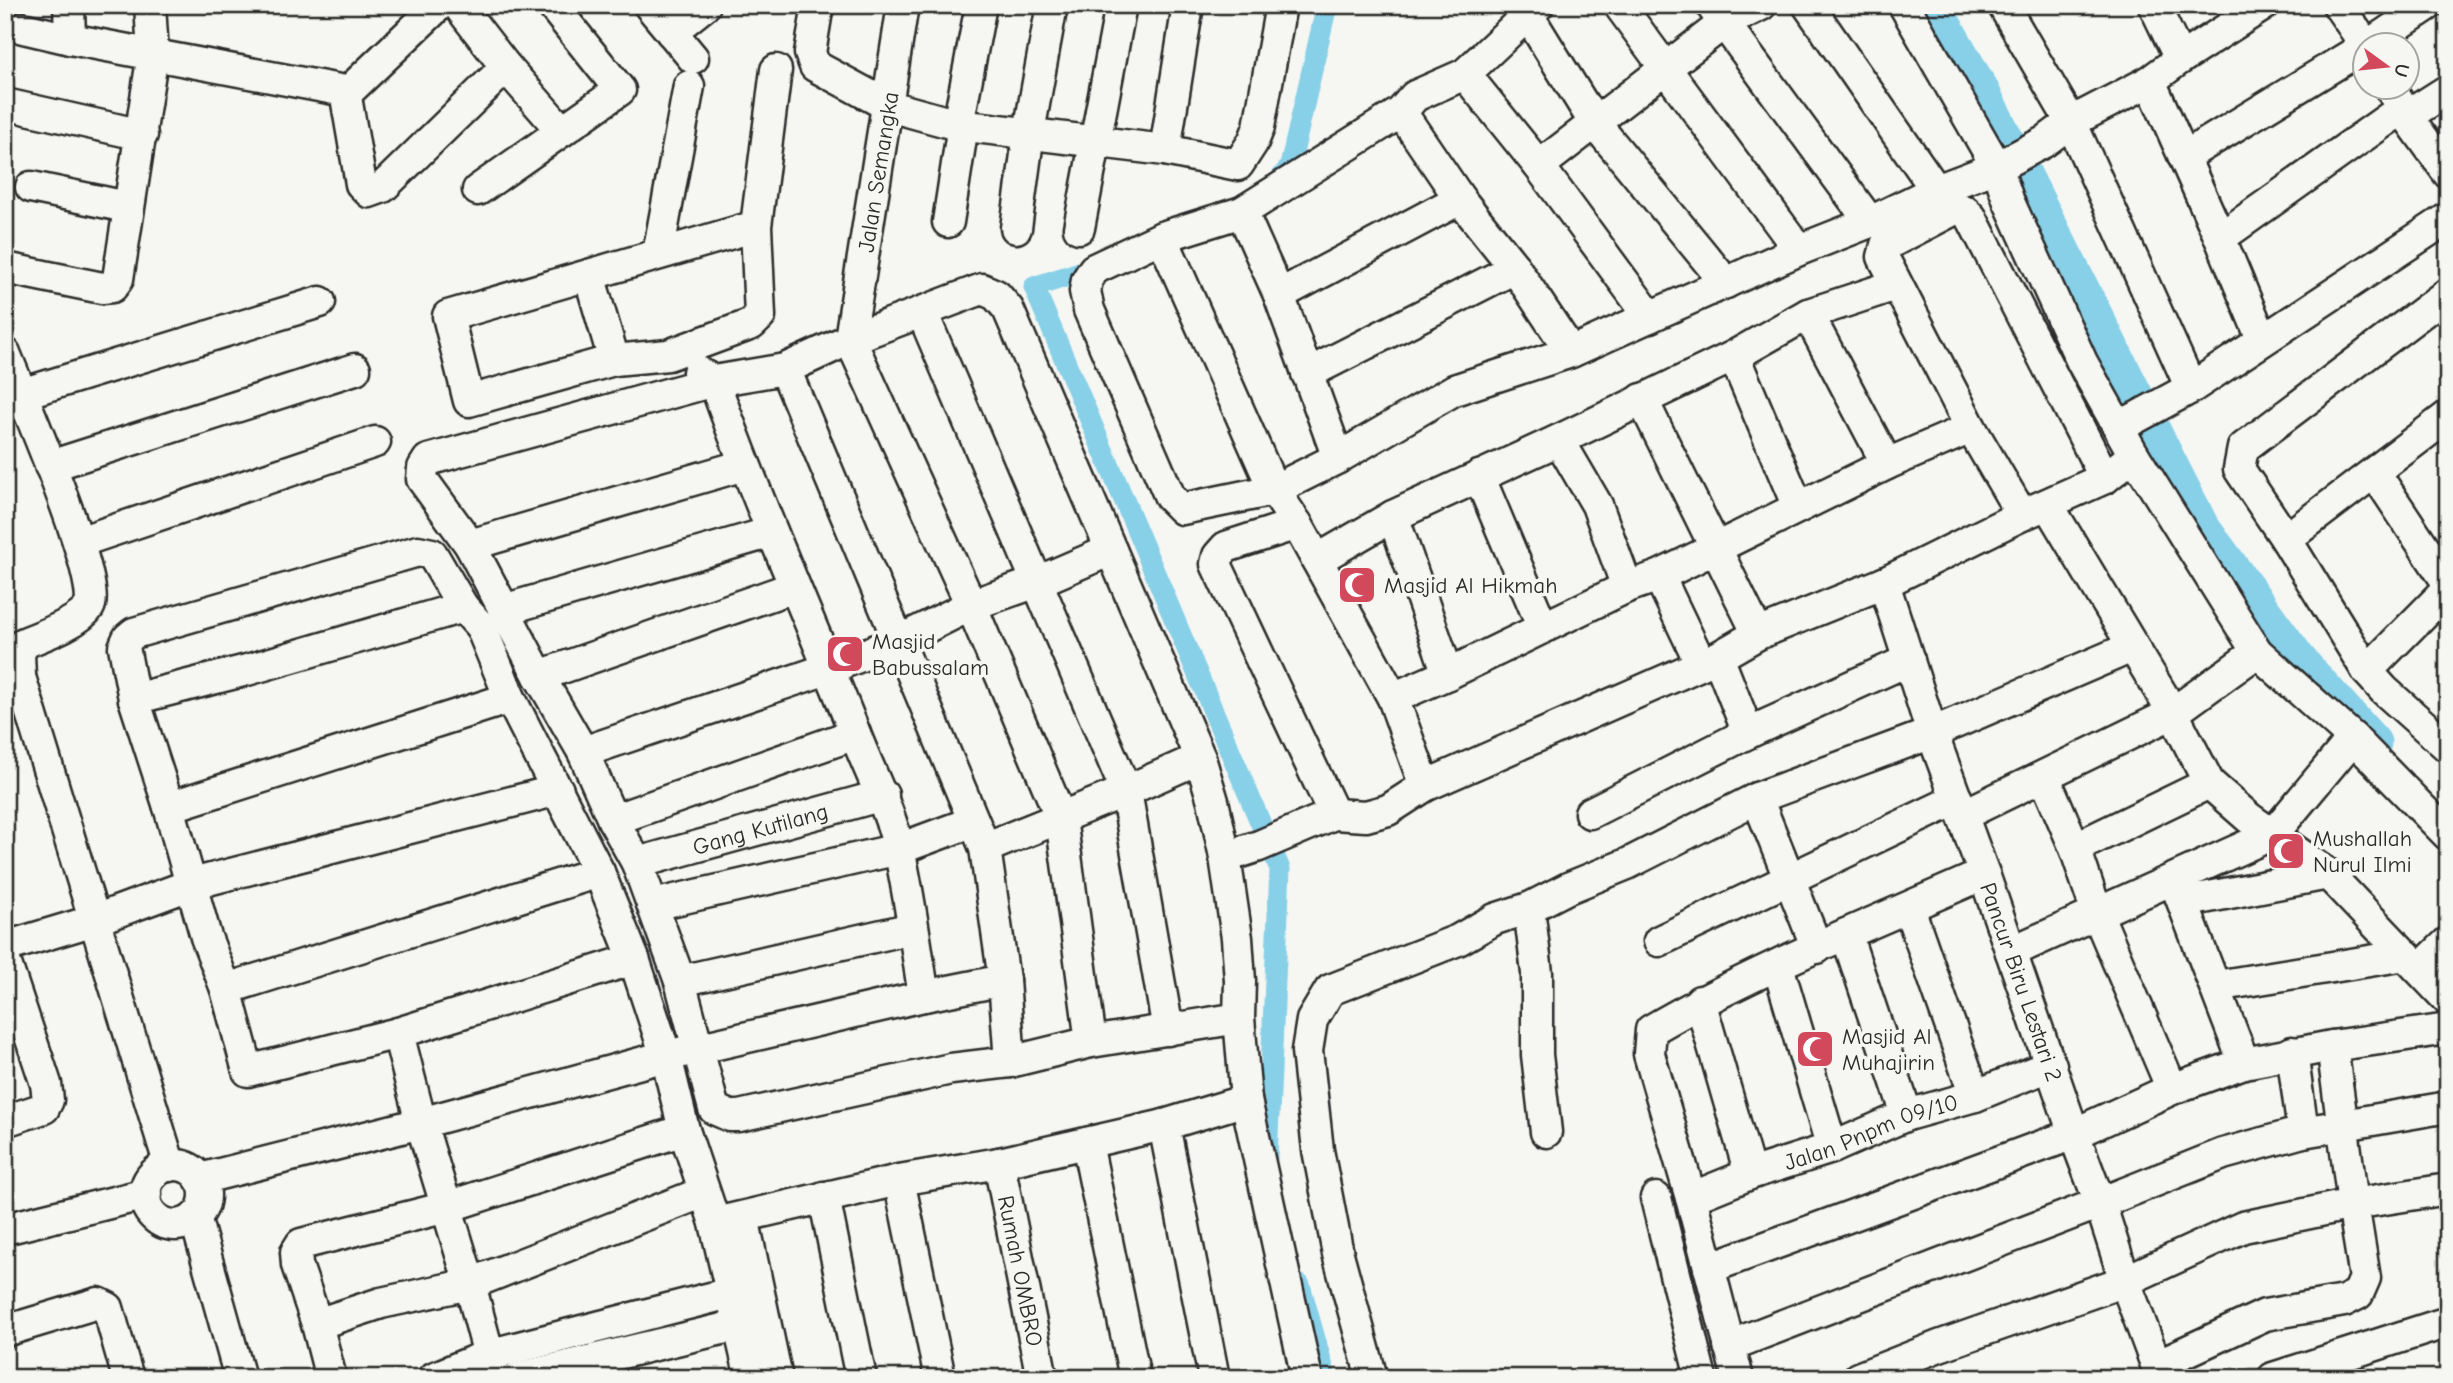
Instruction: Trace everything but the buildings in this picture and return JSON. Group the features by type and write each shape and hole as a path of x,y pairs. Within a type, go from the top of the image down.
{"street":[{"path":"69,5 70,39"},
{"path":"5,268 102,288 112,287 118,279 127,207 142,135 153,53 150,5"},
{"path":"23,28 345,91 351,89 439,5"},
{"path":"458,5 506,67 562,131"},
{"path":"478,190 620,90 552,5"},
{"path":"649,5 671,32 691,72 658,254"},
{"path":"671,32 705,5"},
{"path":"818,5 810,53 815,66 889,106 958,125 1165,150 1238,165 1259,127 1281,5"},
{"name":"Jalan Semangka","path":"850,339 903,5"},
{"path":"948,222 961,138 958,125 981,5"},
{"path":"1016,228 1029,132 1052,5"},
{"path":"1079,228 1121,5"},
{"path":"1165,150 1188,5"},
{"path":"1619,5 1799,250"},
{"path":"1539,166 1666,68 1718,14 1761,5"},
{"path":"1808,5 1936,190"},
{"path":"1904,5 2002,165 2009,202 2082,362 2127,423 2134,455 2258,652 2353,738 2448,835"},
{"path":"2003,5 2071,122 2184,391"},
{"path":"2154,5 2180,59"},
{"path":"1726,283 1594,121 1533,10 1465,74 1415,96 1401,112 1242,212 1162,237 1094,269 1084,291 1089,310 1171,497 1182,509 1274,490 1338,458 1454,390 1571,352 1726,283 1799,250 1870,222 1936,190 2002,165 2044,142 2071,122 2150,81 2264,5"},
{"path":"2338,5 2356,32"},
{"path":"2387,32 2428,5"},
{"path":"1718,14 1870,222"},
{"path":"2184,157 2352,55"},
{"path":"345,91 361,184 369,192 383,187 506,67"},
{"path":"756,226 448,316 470,401 614,360 668,355 751,324 760,316 756,226 776,70"},
{"path":"1465,74 1539,166 1650,317"},
{"path":"2150,81 2262,339"},
{"path":"2220,238 2400,104 2448,90"},
{"path":"5,104 142,135"},
{"path":"2400,104 2448,173"},
{"path":"1401,112 1461,199 1515,268 1571,352"},
{"path":"31,187 127,207"},
{"path":"1279,295 1461,199"},
{"path":"2105,478 1971,217 1957,208 1886,245 1884,257 1896,285 1971,428 2035,510 2132,647 2173,713 2209,783 2249,817 2328,874 2448,1000"},
{"path":"1242,212 1279,295 1338,458"},
{"path":"2127,423 2184,391 2262,339 2444,228"},
{"path":"1162,237 1274,490 1297,524 1393,698 1425,786"},
{"path":"1307,374 1515,268"},
{"path":"589,275 614,360"},
{"path":"1317,560 1393,516 1559,440 1734,355 1808,314 1896,285"},
{"path":"1239,1018 1091,1042 1010,1062 951,1069 738,1116 730,1116 714,1109 680,981 637,863 613,820 583,752 539,676 470,545 422,479 423,468 428,460 714,381 785,369 850,339 982,289 992,292 1008,309 1200,758 1213,801 1225,858 1240,981 1239,1018 1246,1100 1307,1378"},
{"path":"2448,293 2243,448 2239,469 2286,539 2367,671 2384,690 2448,747"},
{"path":"21,394 320,302"},
{"path":"922,312 1126,791 1168,1030"},
{"path":"1808,314 1887,464"},
{"path":"850,339 971,605 1060,818 1091,1042"},
{"path":"5,353 79,542 92,592 91,604 84,613 24,643 13,662 170,1166"},
{"path":"668,355 714,381 794,587 883,795 899,849 924,996"},
{"path":"1734,355 1798,507"},
{"path":"50,466 355,369"},
{"path":"785,369 979,835 1004,980 1010,1062"},
{"path":"1642,399 1758,634"},
{"path":"2286,539 2448,416"},
{"path":"1393,698 1628,587 1659,576 1887,464 1971,428"},
{"path":"1559,440 1597,505 1628,587"},
{"path":"79,542 375,442"},
{"path":"1225,858 1300,830 1334,814 1366,816 1388,810 1425,786 1709,660 1758,634 1884,583 2105,478 2134,455"},
{"path":"470,545 744,464"},
{"path":"2367,671 2445,596 2375,473"},
{"path":"1479,476 1543,628"},
{"path":"1393,516 1448,674"},
{"path":"1297,524 1226,547 1216,564 1334,814"},
{"path":"503,610 772,532"},
{"path":"583,752 830,668 899,641 971,605 1037,582 1111,550"},
{"path":"634,958 398,1033 248,1071 226,989 206,937 169,807 134,699 124,647 128,638 134,633 418,551 432,554 463,607 481,627 510,698 599,873 634,958 666,1056 684,1130 704,1192 729,1220 777,1378"},
{"path":"1659,576 1748,733"},
{"name":"Pancur Biru Lestari 2","path":"1884,583 1932,733 2159,1371"},
{"path":"539,676 794,587"},
{"path":"134,699 247,670 463,607"},
{"path":"1373,1378 1338,1254 1318,1150 1307,1051 1312,1020 1330,990 1458,940 1494,919 1529,908 1568,888 1628,864 1757,798 1932,733 2132,647"},
{"path":"1659,941 1788,878 1960,807 2044,776 2173,713 2258,652"},
{"path":"1590,813 1748,733 1909,660"},
{"path":"169,807 510,698"},
{"path":"613,820 855,734"},
{"path":"2178,891 2273,834 2353,738"},
{"name":"Gang Kutilang","path":"653,905 899,849 1060,818 1200,758"},
{"path":"2044,776 2075,848 2097,914 2172,1089"},
{"path":"2075,848 2209,783"},
{"path":"5,947 95,920 191,884 558,790"},
{"name":"Gang Kutilang","path":"637,863 883,795"},
{"path":"1757,798 1817,948"},
{"path":"226,989 599,873"},
{"path":"1738,1378 1691,1198 1649,1054 1651,1030 1700,1001 1984,874"},
{"path":"2011,952 2097,914 2178,891 2328,874"},
{"path":"2178,891 2244,1063"},
{"path":"1529,908 1537,973 1537,1055 1546,1132"},
{"path":"1909,908 1975,1096"},
{"path":"680,981 913,928"},
{"path":"1846,934 1908,1115"},
{"path":"2216,986 2413,962 2448,942"},
{"path":"5,961 46,1084 48,1100 44,1108 5,1121"},
{"path":"1778,966 1832,1148"},
{"path":"201,1179 698,1048 1004,980"},
{"path":"1700,1001 1751,1174"},
{"path":"1709,1268 2074,1134 2172,1089 2244,1063 2292,1052 2448,1030"},
{"path":"398,1033 491,1366"},
{"path":"2159,1371 2265,1315 2344,1301 2358,1294 2365,1278 2332,1046"},
{"path":"2292,1052 2303,1132"},
{"name":"Jalan Pnpm 09/10","path":"1691,1198 1751,1174 1832,1148 1908,1115 1975,1096 2051,1065"},
{"path":"729,1220 900,1180 999,1163 1087,1143 1164,1125 1246,1100"},
{"path":"1728,1346 2223,1154 2303,1132 2448,1107"},
{"path":"1164,1125 1214,1378"},
{"path":"331,1378 317,1324 297,1265 296,1252 301,1244 447,1207 684,1130"},
{"path":"1087,1143 1135,1378"},
{"name":"Rumah OMBRO","path":"999,1163 1042,1378"},
{"path":"170,1166 187,1168 201,1179 205,1199 195,1217 174,1225 153,1215 146,1194 150,1179 170,1166"},
{"path":"900,1180 940,1378"},
{"path":"1858,1378 1939,1346 2125,1281 2243,1227 2353,1204 2448,1189"},
{"path":"317,1324 381,1303 470,1284 704,1192"},
{"path":"5,1229 146,1194"},
{"path":"824,1197 861,1378"},
{"path":"1656,1198 1701,1378"},
{"path":"195,1217 240,1378"},
{"path":"729,1220 730,1293 751,1378"},
{"path":"433,1378 491,1366 730,1293"},
{"path":"5,1331 98,1303 104,1305 108,1308 128,1378"},
{"path":"2273,1378 2448,1322"},
{"path":"517,1378 739,1325"}],"waterway":[{"path":"1275,186 1290,166 1327,5"},
{"path":"1932,5 1982,93 2201,527 2299,661 2373,743"},
{"path":"1101,265 1034,287 1280,869 1267,1159"},
{"path":"1300,1285 1326,1378"}],"place":[{"name":"Masjid Al Hikmah","path":"1357,585"},
{"name":"Masjid Babussalam","path":"845,654"},
{"name":"Mushallah Nurul Ilmi","path":"2286,851"},
{"name":"Masjid Al Muhajirin","path":"1815,1049"}]}
